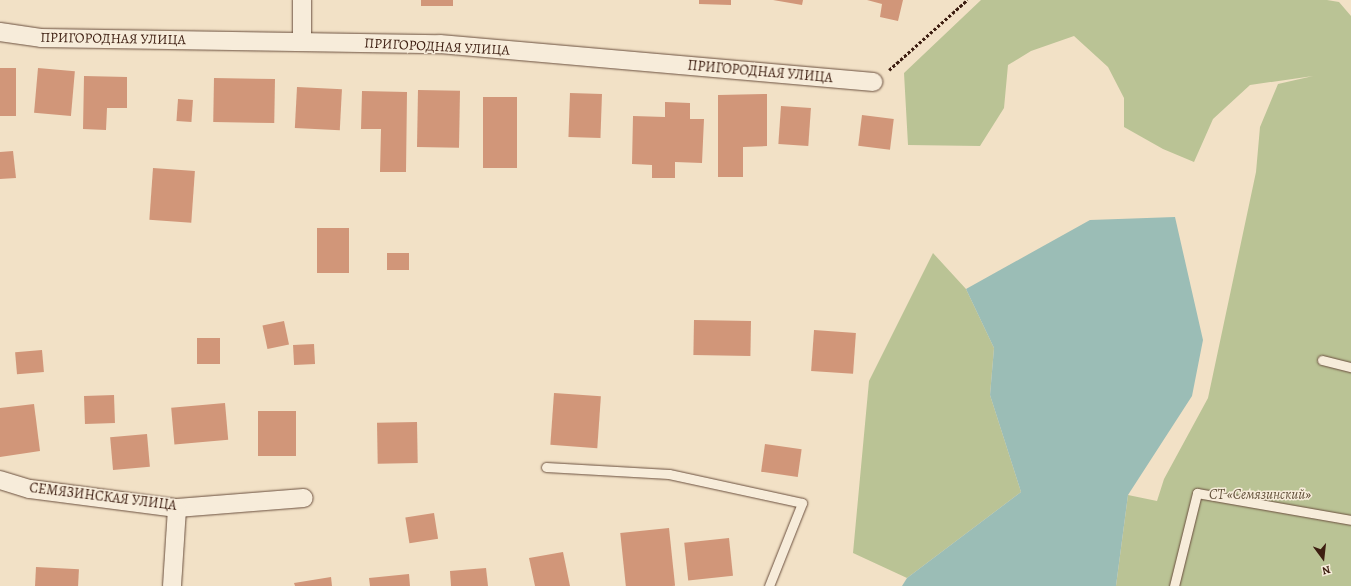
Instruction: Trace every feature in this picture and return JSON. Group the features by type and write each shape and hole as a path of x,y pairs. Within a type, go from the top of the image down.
{"street":[{"path":"302,0 302,42"},
{"name":"ПРИГОРОДНАЯ УЛИЦА","path":"0,32 41,38 440,44 873,82"},
{"name":"СЕМЯЗИНСКАЯ УЛИЦА","path":"0,480 30,489 177,508 304,498"},
{"path":"172,586 177,508"}],"lane":[{"path":"1322,360 1351,367"},
{"path":"546,467 669,474 802,503 769,586"},
{"path":"1174,586 1197,493 1351,520"}],"path":[{"path":"873,82 904,59 967,0"}],"green space":[{"name":"СТ «Семязинский»","path":"981,0 1327,0 1339,2 1351,16 1351,586 1116,586 1128,495 1157,501 1164,479 1208,398 1256,172 1260,127 1278,84 1313,76 1250,85 1213,119 1194,162 1163,149 1124,127 1124,98 1108,67 1074,36 1031,51 1008,65 1004,108 980,146 908,145 904,73"},
{"path":"933,253 966,289 994,348 990,395 1021,492 907,578 853,553 869,381"}],"water":[{"path":"1175,217 1203,340 1192,396 1128,495 1116,586 902,586 907,578 1021,492 990,395 994,348 966,289 1090,220"}],"building":[{"path":"421,0 453,0 453,6 421,6"},
{"path":"699,0 731,0 731,5 699,4"},
{"path":"773,0 803,0 802,5"},
{"path":"867,0 903,0 898,21 880,17 882,4"},
{"path":"0,68 16,68 16,116 0,116"},
{"path":"38,68 75,71 71,116 34,113"},
{"path":"84,76 127,77 127,108 107,108 106,130 83,129"},
{"path":"214,78 275,79 274,123 213,122"},
{"path":"297,87 342,89 340,130 295,128"},
{"path":"418,90 460,91 459,148 417,147"},
{"path":"362,91 407,92 406,172 380,172 381,129 361,129"},
{"path":"570,93 602,94 600,138 568,137"},
{"path":"767,94 767,146 743,147 743,177 718,177 718,95"},
{"path":"483,97 517,97 517,168 483,168"},
{"path":"178,99 193,100 191,122 176,121"},
{"path":"665,102 690,103 690,119 704,119 702,163 675,162 675,178 652,178 652,165 632,164 633,116 665,117"},
{"path":"781,106 811,108 808,146 778,144"},
{"path":"862,115 894,119 890,150 858,146"},
{"path":"13,151 16,178 0,179 0,152"},
{"path":"153,168 195,171 191,223 149,220"},
{"path":"317,228 349,228 349,273 317,273"},
{"path":"387,253 409,253 409,270 387,270"},
{"path":"694,320 751,321 750,356 693,355"},
{"path":"284,321 289,344 267,349 262,326"},
{"path":"814,330 856,333 853,374 811,371"},
{"path":"197,338 220,338 220,364 197,364"},
{"path":"314,344 315,364 294,365 293,345"},
{"path":"42,350 44,372 17,374 15,352"},
{"path":"554,393 601,396 597,448 550,445"},
{"path":"114,395 115,423 85,424 84,396"},
{"path":"225,403 228,440 174,445 171,408"},
{"path":"34,404 40,451 0,457 0,408"},
{"path":"258,411 296,411 296,456 258,456"},
{"path":"417,422 418,463 378,464 377,423"},
{"path":"147,434 150,467 113,470 110,437"},
{"path":"765,444 802,449 798,477 761,472"},
{"path":"434,513 438,539 409,543 405,518"},
{"path":"669,528 675,586 626,586 620,533"},
{"path":"729,538 733,576 688,580 684,543"},
{"path":"563,552 570,586 535,586 529,558"},
{"path":"36,567 79,569 78,586 35,586"},
{"path":"486,568 488,586 451,586 450,571"},
{"path":"409,574 410,586 370,586 369,578"},
{"path":"331,577 332,586 295,586 294,583"}]}
